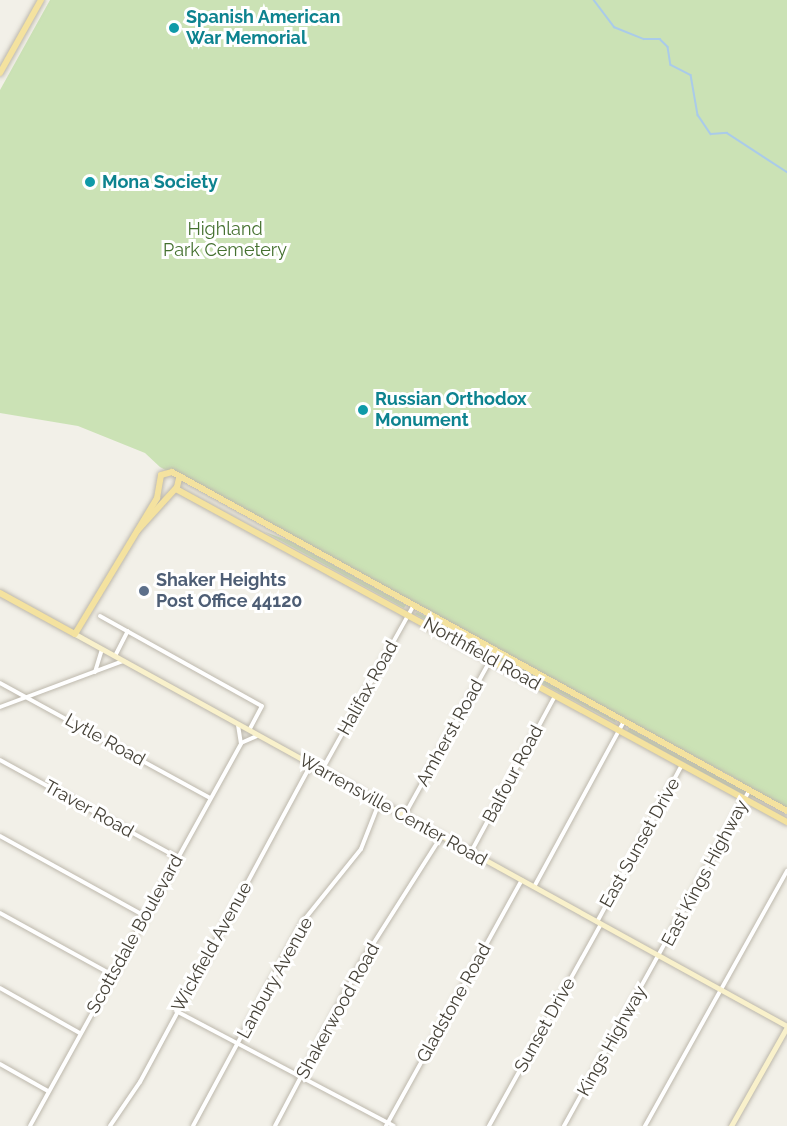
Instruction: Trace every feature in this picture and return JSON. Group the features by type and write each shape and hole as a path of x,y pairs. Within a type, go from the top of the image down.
{"main road":[{"path":"0,73 41,0"},
{"path":"75,634 166,471 179,478 173,490 130,537"},
{"name":"Northfield Road","path":"179,478 787,811"},
{"name":"Northfield Road","path":"160,485 409,614 787,822"},
{"name":"Warrensville Center Road","path":"0,593 787,1027"},
{"path":"731,1126 787,1027"}],"street":[{"name":"Halifax Road","path":"322,771 414,605"},
{"path":"100,616 262,706 249,731"},
{"path":"115,656 128,631"},
{"path":"94,672 102,649"},
{"name":"Amherst Road","path":"404,817 496,650"},
{"path":"0,707 123,661"},
{"name":"Lytle Road","path":"0,682 210,798"},
{"name":"Balfour Road","path":"471,852 555,695"},
{"path":"534,887 624,721"},
{"path":"238,725 241,743 257,736"},
{"name":"Scottsdale Boulevard","path":"30,1126 241,743"},
{"name":"Traver Road","path":"0,760 178,858"},
{"name":"Wickfield Avenue","path":"110,1126 311,765"},
{"name":"East Sunset Drive","path":"599,923 682,765"},
{"name":"East Kings Highway","path":"660,956 750,790"},
{"name":"Lanbury Avenue","path":"193,1126 304,920 361,849 379,803"},
{"path":"0,836 145,916"},
{"name":"Shakerwood Road","path":"275,1126 361,963 441,837"},
{"path":"645,1126 787,871"},
{"name":"Gladstone Road","path":"387,1124 522,880"},
{"path":"0,913 113,975"},
{"name":"Sunset Drive","path":"489,1126 599,923"},
{"name":"Kings Highway","path":"564,1126 660,956"},
{"path":"0,988 80,1032"},
{"path":"176,1011 394,1126"},
{"path":"0,1064 48,1091"}],"green space":[{"name":"Highland Park Cemetery","path":"50,0 787,0 787,811 739,792 627,731 629,728 734,785 738,780 160,467 145,453 78,426 0,413 0,90"},
{"path":"265,532 290,541 406,605 404,608"},
{"path":"417,612 486,649 486,652 415,614"},
{"path":"499,656 615,720 616,723 497,659"}],"waterway":[{"path":"594,0 614,27 644,39 660,39 668,47 671,65 691,75 698,115 711,134 727,133 787,172"}],"place":[{"name":"Spanish American War Memorial","path":"174,28"},
{"name":"Mona Society","path":"90,182"},
{"name":"Russian Orthodox Monument","path":"363,410"},
{"name":"Shaker Heights Post Office 44120","path":"144,591"}]}
